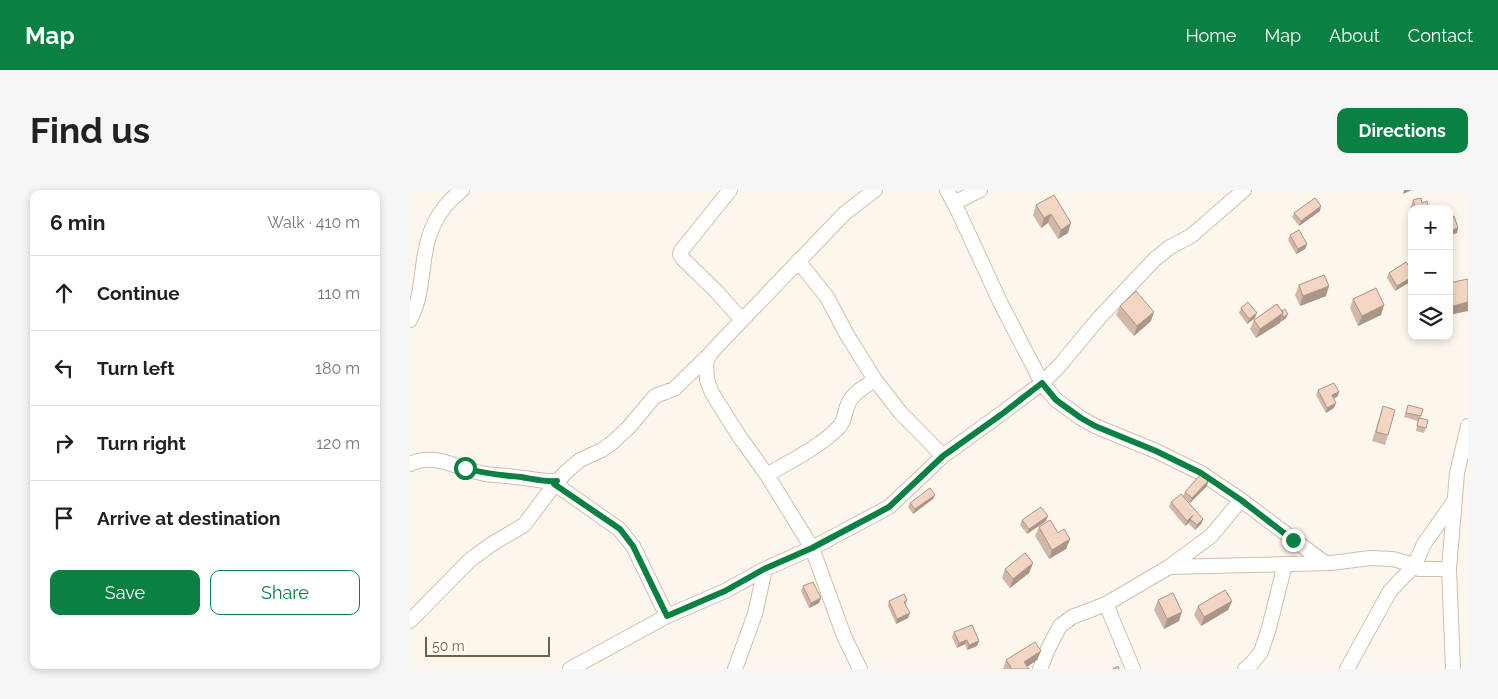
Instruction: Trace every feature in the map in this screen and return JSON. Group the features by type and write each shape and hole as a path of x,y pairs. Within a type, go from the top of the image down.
{"street":[{"path":"410,320 419,297 427,242 433,225 439,213 462,190"},
{"path":"730,190 680,254 742,320"},
{"path":"410,621 470,560 524,525 556,483 580,460 612,443 629,427 655,396 674,389 845,213 875,190"},
{"path":"947,190 1001,304 1042,383 1056,400 1095,426 1156,451 1201,473 1241,500 1325,563"},
{"path":"954,203 980,190"},
{"path":"570,669 667,616 725,591 764,569 812,548 889,507 943,456 1042,383 1060,365 1099,318 1155,259 1170,247 1191,236 1244,190"},
{"path":"798,261 827,297 847,336 876,380 900,412 943,456"},
{"path":"710,354 706,362 707,380 712,393 812,548 844,636 860,669"},
{"path":"766,475 803,454 833,433 843,422 849,401 854,395 876,380"},
{"path":"1454,669 1449,569 1457,473 1468,426"},
{"path":"410,464 418,460 434,459 481,473 556,483 620,529 633,546 667,616"},
{"path":"1040,669 1060,626 1072,617 1106,604 1169,566 1211,536 1241,500"},
{"path":"1346,669 1390,591 1414,566 1424,544 1455,500"},
{"path":"1169,566 1325,563 1370,558 1393,559 1424,570 1449,569"},
{"path":"1245,669 1261,652 1285,564"},
{"path":"736,669 754,614 764,569"},
{"path":"1106,604 1133,669"}],"building":[{"path":"1054,195 1071,223 1061,230 1051,214 1044,218 1036,205"},
{"path":"1315,198 1321,206 1301,221 1294,213"},
{"path":"1421,198 1422,203 1427,201 1428,205 1415,205 1413,200"},
{"path":"1453,216 1458,228 1453,230"},
{"path":"1299,230 1307,244 1298,249 1290,235"},
{"path":"1406,262 1408,265 1408,279 1397,286 1389,273"},
{"path":"1324,275 1329,286 1303,296 1299,285"},
{"path":"1468,279 1468,302 1453,306 1453,282"},
{"path":"1376,288 1384,305 1362,316 1353,299"},
{"path":"1136,291 1154,312 1137,326 1120,306"},
{"path":"1248,302 1257,313 1249,319 1241,308"},
{"path":"1277,304 1283,313 1260,329 1254,320"},
{"path":"1285,309 1288,314 1283,317 1282,311"},
{"path":"1334,383 1339,392 1332,395 1336,403 1327,408 1318,390"},
{"path":"1408,405 1423,409 1421,416 1406,413"},
{"path":"1383,406 1395,410 1388,435 1376,432"},
{"path":"1419,418 1428,420 1426,428 1417,426"},
{"path":"1201,474 1208,481 1192,498 1185,492"},
{"path":"930,488 935,495 915,509 910,503"},
{"path":"1181,494 1203,519 1197,525 1190,519 1193,515 1187,521 1171,502"},
{"path":"1041,507 1048,516 1029,529 1022,520"},
{"path":"1050,520 1058,533 1064,529 1070,539 1052,550 1039,527"},
{"path":"1025,553 1033,563 1013,579 1005,569"},
{"path":"813,582 821,598 811,603 803,586"},
{"path":"1225,590 1232,601 1204,617 1198,606"},
{"path":"1173,593 1182,612 1167,619 1158,600"},
{"path":"904,594 907,600 904,602 910,613 897,619 889,601"},
{"path":"972,625 979,641 969,645 967,640 959,643 954,632"},
{"path":"1035,642 1041,651 1024,662 1029,669 1012,669 1006,660"}],"route":[{"path":"465,468 481,473 547,482 557,481 554,484 620,529 633,546 667,616 725,591 764,569 812,548 889,507 943,456 1042,383 1056,400 1081,418 1201,473 1241,500 1293,540"}]}
